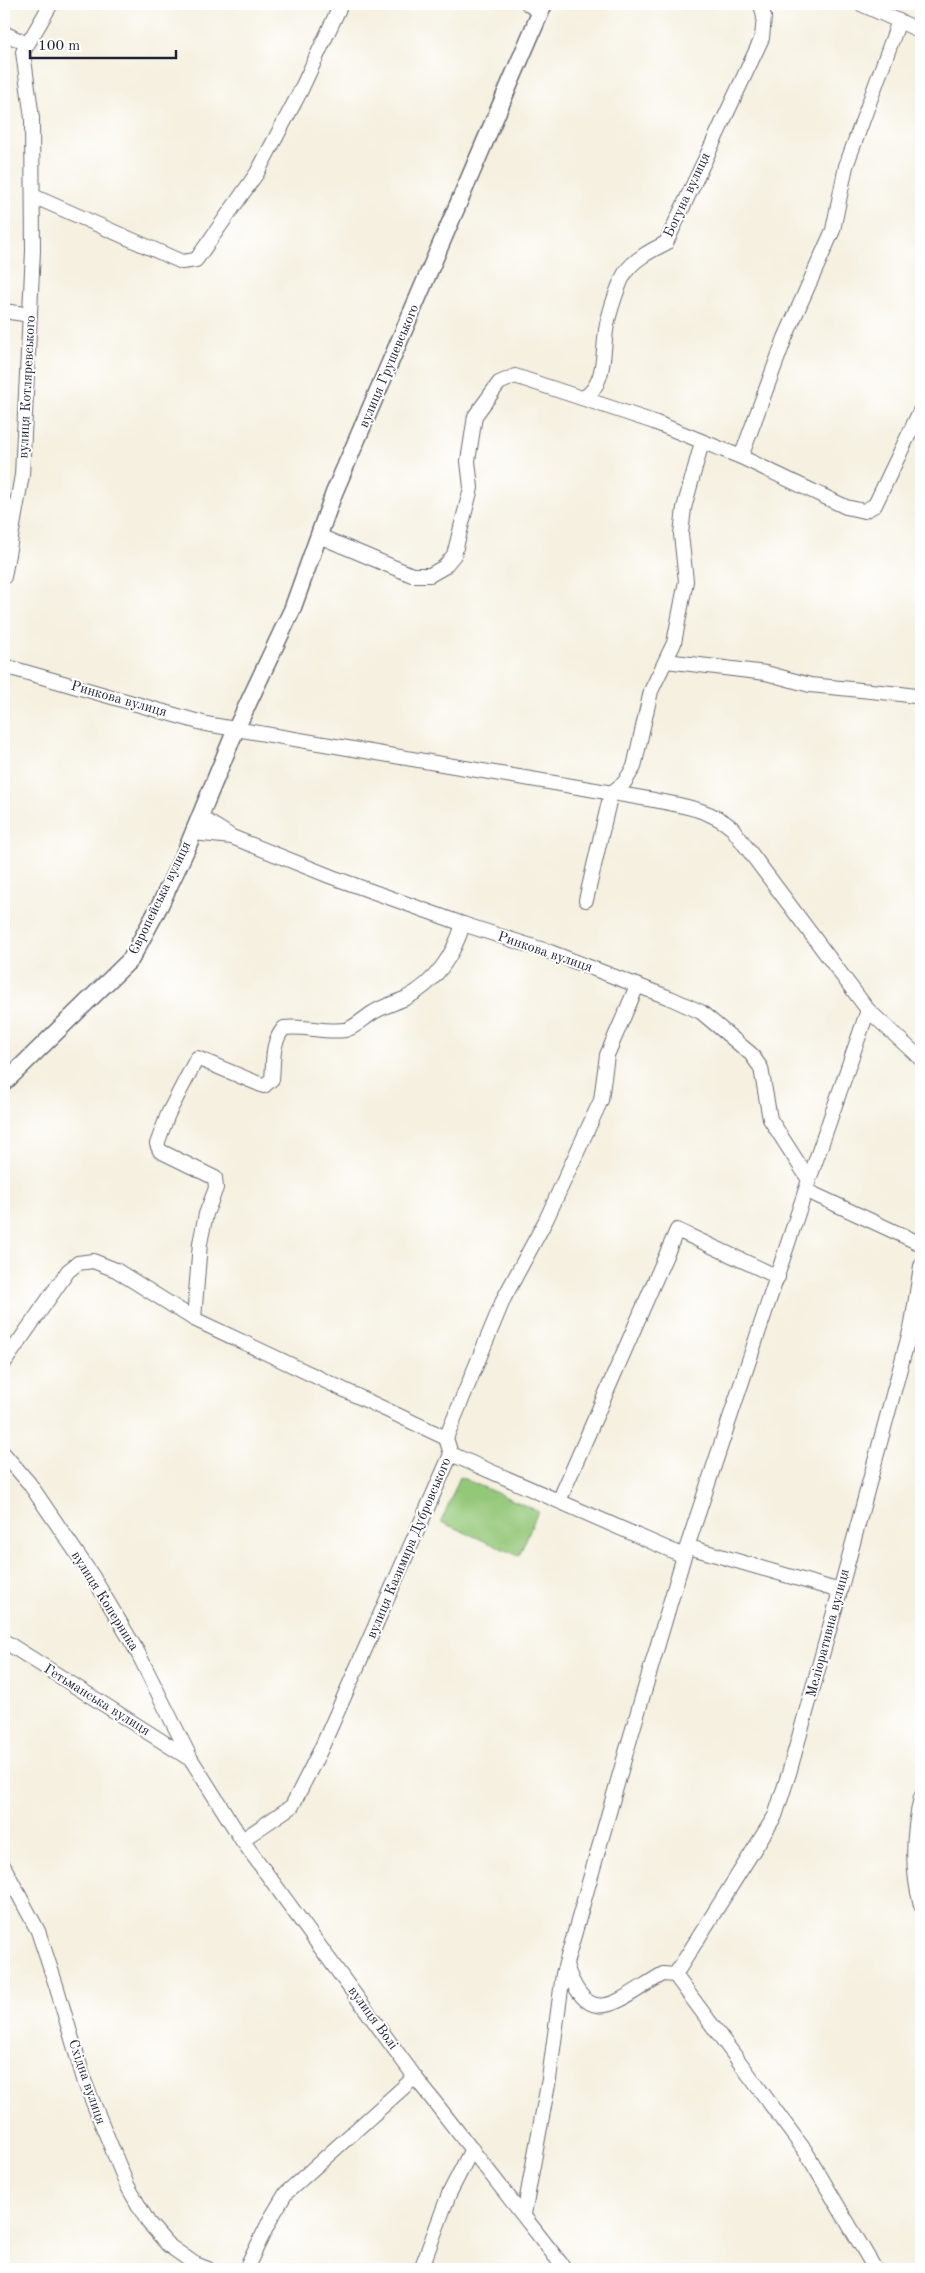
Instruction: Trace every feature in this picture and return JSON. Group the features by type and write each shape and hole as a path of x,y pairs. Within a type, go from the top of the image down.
{"main road":[{"name":"вулиця Грушевського","path":"236,729 288,619 334,493 538,7"},
{"name":"Європейська вулиця","path":"4,1083 131,959 160,905 236,729"}],"street":[{"name":"вулиця Котляревського","path":"4,577 22,475 34,251 32,118 23,52 50,4"},
{"path":"33,196 182,262 196,260 257,173 300,92 341,4"},
{"name":"Богуна вулиця","path":"583,398 591,394 596,386 606,344 608,322 625,273 645,255 666,243 762,38 764,17 761,4"},
{"path":"861,4 921,30"},
{"path":"741,457 785,338 833,230 846,166 899,21"},
{"path":"4,33 26,44"},
{"path":"4,311 30,315"},
{"path":"319,536 412,575 430,575 444,567 454,555 471,488 468,461 475,416 489,394 499,383 515,376 654,422 741,457 846,507 864,511 875,505 921,409"},
{"path":"586,900 611,793 624,783 634,768 651,691 674,643 686,581 680,534 684,508 702,442"},
{"path":"666,661 766,673 810,685 921,697"},
{"name":"Ринкова вулиця","path":"4,666 206,724 705,810 720,818 732,828 868,1010 921,1059"},
{"path":"199,816 232,836"},
{"name":"Ринкова вулиця","path":"193,832 232,836 332,876 463,924 550,952 670,998 701,1012 751,1054 761,1068 770,1119 808,1185"},
{"path":"194,1318 200,1243 206,1214 216,1188 215,1178 160,1151 157,1144 168,1114 197,1058 264,1086 272,1079 273,1049 277,1036 284,1028 296,1026 323,1031 347,1029 376,1011 407,997 428,983 446,963 458,941 463,924"},
{"name":"вулиця Казимира Дубровського","path":"242,1840 292,1806 321,1750 451,1454 446,1438 504,1298 546,1220 601,1100 608,1055 637,986"},
{"path":"524,2214 549,2079 566,1965 687,1551 868,1010"},
{"path":"808,1185 921,1244"},
{"path":"559,1501 677,1230 778,1277"},
{"path":"4,1363 68,1271 78,1263 93,1261 116,1270 194,1318 446,1438"},
{"name":"Меліоративна вулиця","path":"674,1975 775,1816 789,1773 840,1591 912,1324 921,1266"},
{"name":"вулиця Коперника","path":"4,1454 29,1483 93,1577 136,1651 191,1759"},
{"path":"451,1454 559,1501 687,1551 840,1591"},
{"name":"Гетьманська вулиця","path":"4,1641 191,1759"},
{"name":"вулиця Волі","path":"191,1759 242,1840 416,2077 565,2269"},
{"path":"921,1797 916,1820 914,1854 921,1905"},
{"name":"Східна вулиця","path":"4,1867 38,1931 85,2083 127,2186 148,2222 168,2245 195,2264 208,2269"},
{"path":"566,1965 578,1993 594,2005 606,2007 662,1974 674,1975 806,2152 875,2269"},
{"path":"246,2269 271,2218 286,2193 416,2077"},
{"path":"421,2269 449,2194 472,2149"}],"green space":[{"path":"460,1477 538,1511 519,1556 441,1522"}]}
